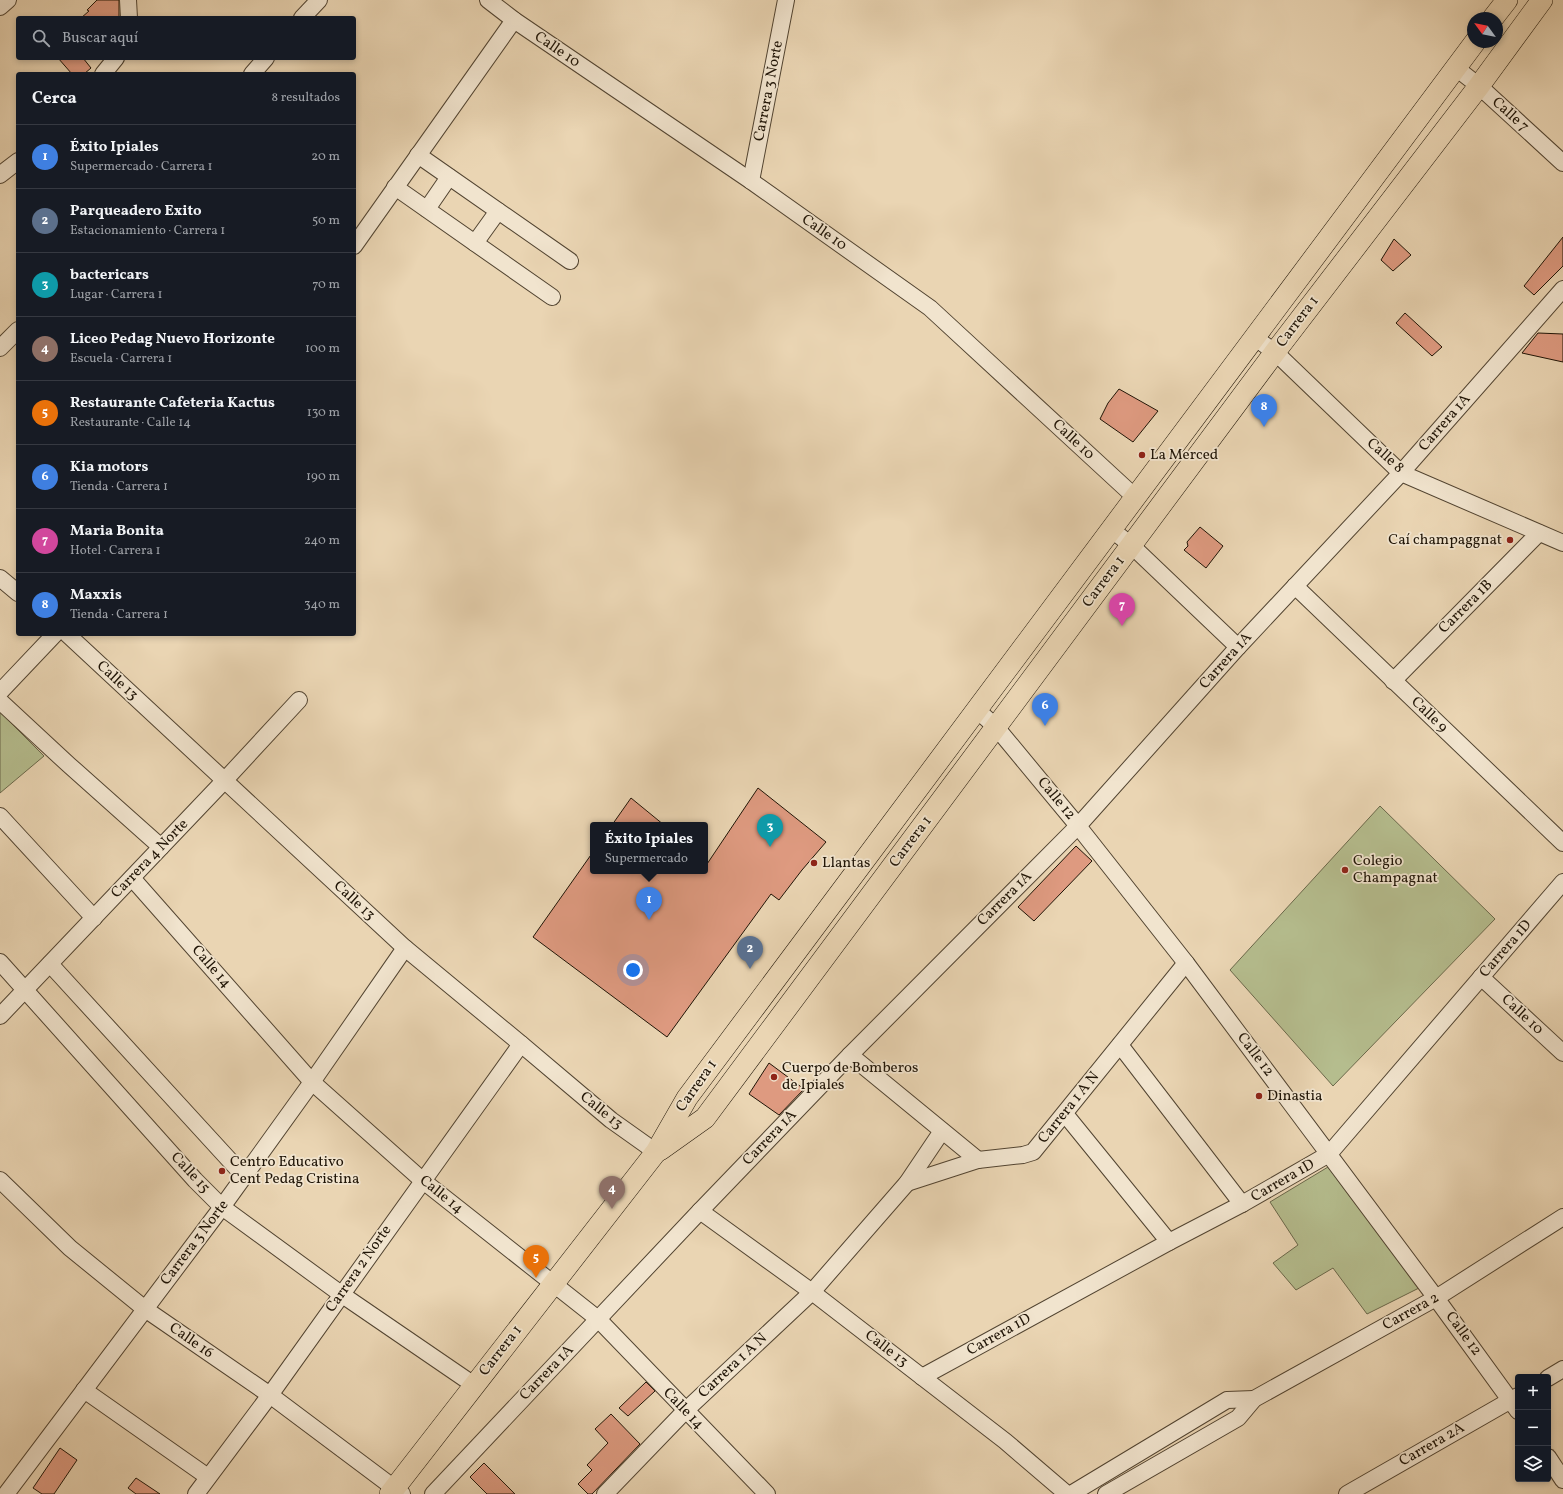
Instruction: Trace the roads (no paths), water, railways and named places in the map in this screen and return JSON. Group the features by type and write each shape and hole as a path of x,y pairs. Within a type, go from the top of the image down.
{"main road":[{"path":"1498,12 1507,0"},
{"name":"Carrera 1","path":"656,1152 705,1118 1275,352 1542,0"},
{"name":"Carrera 1","path":"396,1492 474,1385 656,1152 687,1098 1471,48"},
{"path":"766,992 787,1008"}],"street":[{"path":"0,7 8,0"},
{"path":"128,0 129,16"},
{"path":"304,16 319,0"},
{"name":"Calle 10","path":"488,0 514,20 751,181 930,308 1136,498"},
{"name":"Carrera 3 Norte","path":"751,181 786,0"},
{"path":"356,243 514,20"},
{"path":"105,72 114,60"},
{"path":"254,72 264,60"},
{"name":"Calle 7","path":"1456,68 1563,163"},
{"path":"418,155 570,261"},
{"path":"0,175 16,163"},
{"path":"427,209 449,177"},
{"path":"395,187 552,297"},
{"path":"475,243 498,211"},
{"name":"Carrera 1A","path":"433,1494 700,1211 850,1055 1078,826 1238,647 1401,473 1563,289"},
{"path":"0,348 16,332"},
{"name":"Calle 8","path":"1255,338 1275,352 1401,473 1563,543"},
{"path":"1112,530 1131,545 1238,647"},
{"name":"Carrera 1B","path":"1393,681 1539,533"},
{"path":"0,578 16,591"},
{"name":"Calle 9","path":"1295,586 1563,843"},
{"path":"0,692 53,636"},
{"name":"Calle 13","path":"68,636 405,948 611,1120 656,1152"},
{"name":"Carrera 4 Norte","path":"0,1016 299,700"},
{"path":"0,701 69,766 161,847"},
{"name":"Calle 12","path":"977,710 996,727 1078,826 1186,962 1436,1298 1515,1401"},
{"path":"0,816 94,918"},
{"name":"Calle 14","path":"132,878 312,1082 422,1180 598,1319 685,1411 767,1494"},
{"name":"Carrera 1D","path":"922,1377 1169,1242 1242,1204 1329,1154 1563,882"},
{"name":"Carrera 3 Norte","path":"7,1491 222,1207 312,1082 405,948"},
{"name":"Calle 15","path":"0,962 195,1180 222,1207 341,1294 474,1385"},
{"name":"Carrera 1 A N","path":"907,1183 978,1160 1023,1156 1033,1152 1186,962"},
{"path":"50,964 244,1176"},
{"name":"Calle 10","path":"1482,977 1563,1053"},
{"name":"Carrera 2 Norte","path":"196,1494 270,1395 422,1180 521,1044"},
{"path":"1120,1045 1242,1204"},
{"path":"850,1055 978,1160"},
{"path":"1065,1114 1169,1242"},
{"name":"Carrera 1 A N","path":"605,1494 685,1411 812,1292 907,1183 942,1131"},
{"name":"Calle 16","path":"0,1180 70,1248 145,1309 270,1395 396,1492"},
{"name":"Calle 13","path":"700,1211 812,1292 1005,1441 1067,1494"},
{"name":"Carrera 2","path":"1106,1494 1238,1418 1254,1399 1436,1298 1563,1217"},
{"path":"1551,1376 1563,1369"},
{"path":"84,1390 208,1477"},
{"name":"Carrera 2","path":"1071,1494 1227,1400 1254,1399"},
{"name":"Carrera 2A","path":"1347,1494 1515,1403"},
{"path":"1551,1462 1563,1480"}],"place":[{"name":"Maxxis","path":"1264,427"},
{"name":"La Merced","path":"1142,455"},
{"name":"Caí champaggnat","path":"1510,540"},
{"name":"Maria Bonita","path":"1122,626"},
{"name":"Kia motors","path":"1045,726"},
{"name":"bactericars","path":"770,847"},
{"name":"Llantas","path":"814,863"},
{"name":"Colegio Champagnat","path":"1345,870"},
{"name":"Éxito Ipiales","path":"649,920"},
{"name":"Parqueadero Exito","path":"750,969"},
{"name":"Cuerpo de Bomberos de Ipiales","path":"774,1077"},
{"name":"Dinastia","path":"1259,1096"},
{"name":"Centro Educativo Cent Pedag Cristina","path":"222,1171"},
{"name":"Liceo Pedag Nuevo Horizonte","path":"612,1209"},
{"name":"Restaurante Cafeteria Kactus","path":"536,1278"}]}
